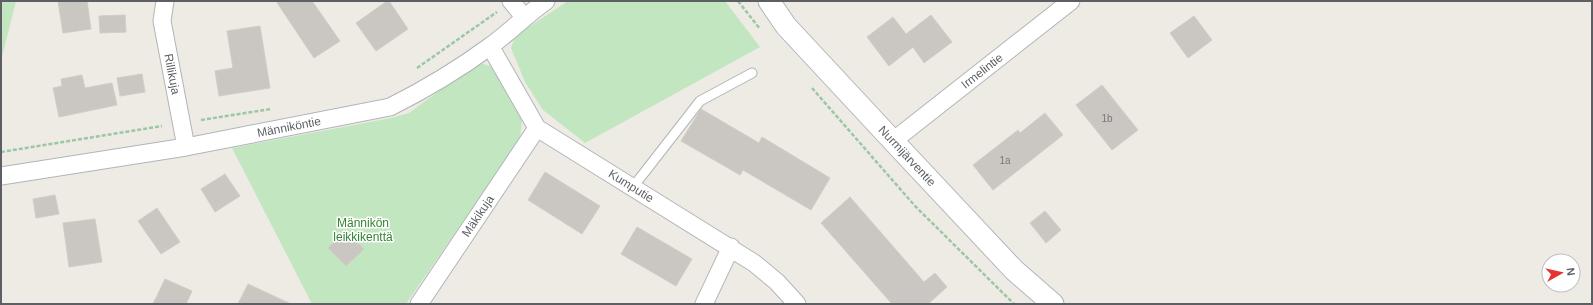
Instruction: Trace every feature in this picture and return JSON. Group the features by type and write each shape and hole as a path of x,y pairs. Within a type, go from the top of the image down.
{"street":[{"name":"Rillikuja","path":"165,1 162,21 186,147"},
{"path":"511,1 524,17"},
{"name":"Männiköntie","path":"1,176 186,147 390,107 414,95 490,46 524,17 546,1"},
{"name":"Nurmijärventie","path":"769,1 786,26 893,141 1014,270 1053,304"},
{"name":"Irmelintie","path":"893,141 1071,1"},
{"name":"Kumputie","path":"490,46 537,128 731,247 777,282 797,304"},
{"name":"Mäkikuja","path":"419,304 537,128"},
{"path":"704,304 731,247"}],"lane":[{"path":"633,187 700,101 752,73"}],"path":[{"path":"416,69 511,1"},
{"path":"738,1 764,34"},
{"path":"811,87 915,206 1014,304"},
{"path":"1,152 275,108"}],"green space":[{"path":"1,1 16,1 1,61"},
{"path":"568,1 725,1 760,47 585,143 543,110 525,82 511,48 515,36"},
{"name":"Männikön leikkikenttä","path":"480,63 494,67 522,119 520,139 406,304 312,304 232,148 391,118 409,113 470,68"}],"building":[{"path":"58,1 87,1 91,29 63,33"},
{"path":"276,1 312,1 340,41 314,58"},
{"path":"389,1 408,29 376,51 356,23"},
{"path":"125,15 126,32 100,33 99,16"},
{"path":"931,15 952,42 924,63 913,47 889,66 867,37 893,17 906,34"},
{"path":"1194,16 1212,40 1188,58 1170,33"},
{"path":"260,26 270,88 219,96 215,71 233,68 227,31"},
{"path":"142,74 145,92 120,96 117,78"},
{"path":"82,75 85,88 112,83 117,105 59,117 53,88 62,86 61,79"},
{"path":"1102,85 1138,130 1112,150 1076,105"},
{"path":"701,109 759,143 762,137 830,178 811,210 743,170 740,175 681,141"},
{"path":"1045,113 1063,135 993,190 973,165 1018,130 1020,133"},
{"path":"545,172 600,206 582,234 528,200"},
{"path":"225,174 240,196 215,212 201,189"},
{"path":"55,195 59,214 36,218 33,199"},
{"path":"850,197 924,282 935,273 947,287 928,304 892,304 821,223"},
{"path":"157,208 180,242 161,254 138,221"},
{"path":"1045,211 1061,230 1046,243 1030,223"},
{"path":"95,219 102,262 69,267 63,223"},
{"path":"637,227 692,259 676,286 621,254"},
{"path":"346,231 364,249 346,266 328,248"},
{"path":"165,279 192,291 186,304 153,304"},
{"path":"248,284 291,304 238,304"}]}
